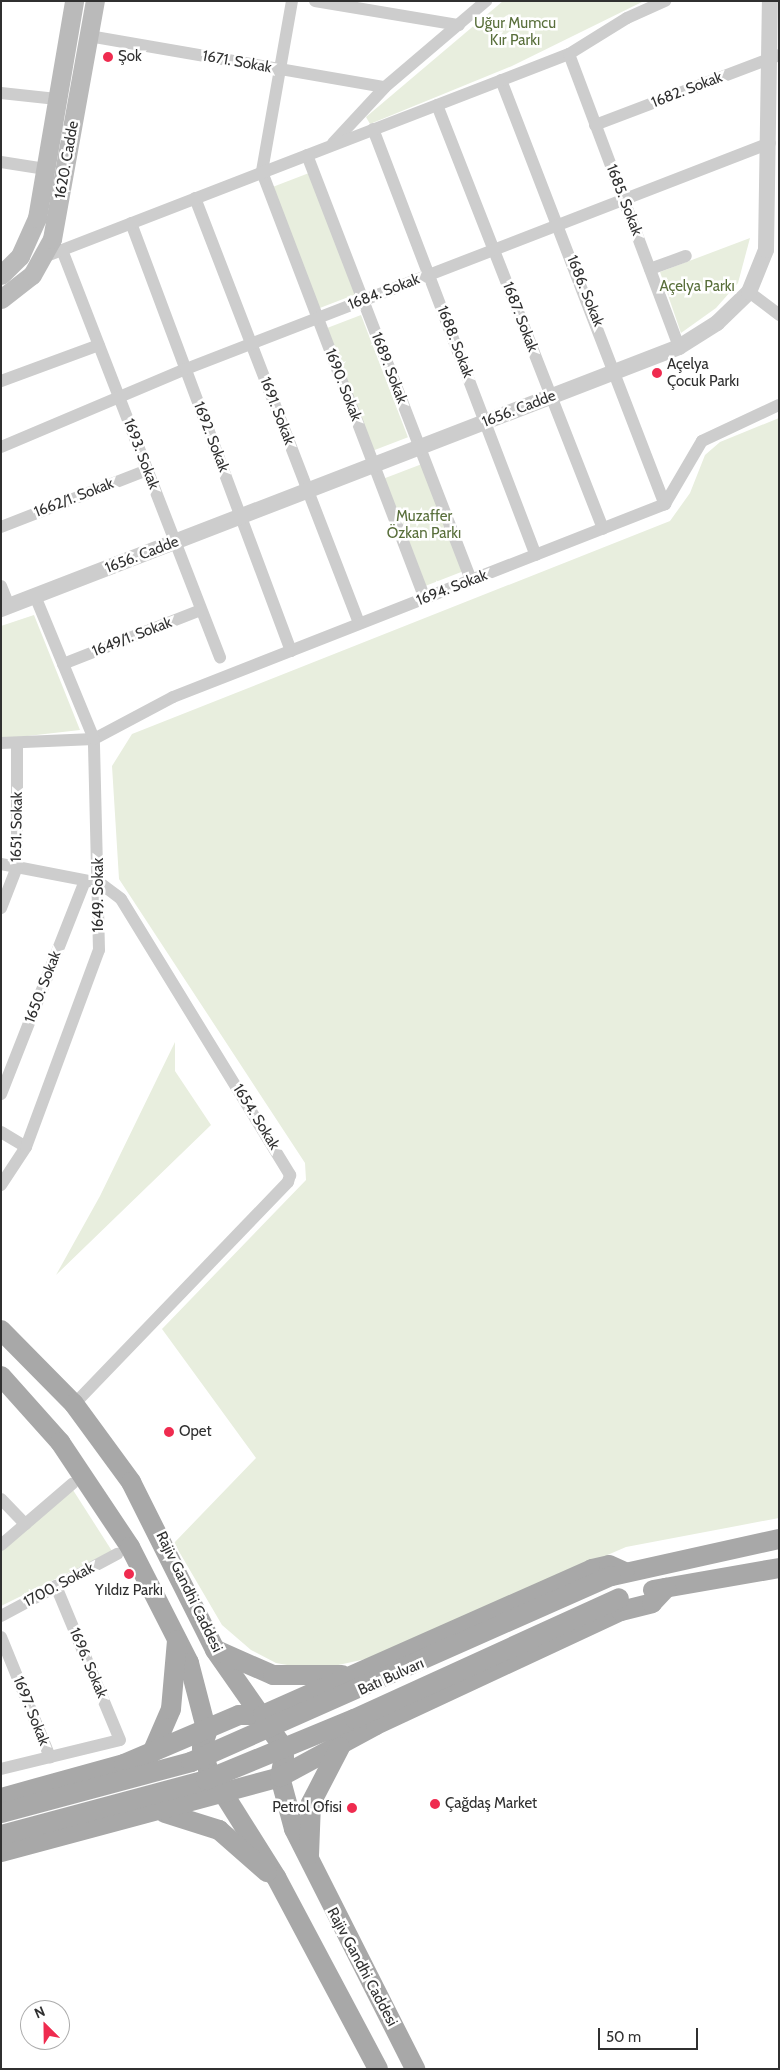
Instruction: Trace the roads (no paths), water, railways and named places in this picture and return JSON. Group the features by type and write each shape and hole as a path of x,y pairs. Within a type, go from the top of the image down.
{"main road":[{"name":"1620. Cadde","path":"1,275 20,256 31,233 45,169 74,1"},
{"name":"1620. Cadde","path":"1,299 32,275 44,257 56,228 95,1"},
{"name":"Rajiv Gandhi Caddesi","path":"1,1330 74,1404 131,1482 215,1650 263,1715 284,1757 280,1777 309,1864 415,2069"},
{"name":"Rajiv Gandhi Caddesi","path":"1,1376 60,1442 95,1490 177,1640 189,1663 207,1732 202,1748 208,1769 228,1794 276,1877 378,2069"},
{"name":"Batı Bulvarı","path":"1,1813 192,1762 618,1574 779,1539"},
{"path":"1,1798 152,1753 207,1732 239,1715 263,1715 592,1569 610,1565 618,1574"},
{"name":"Batı Bulvarı","path":"1,1835 206,1780 354,1719 619,1598 779,1568"},
{"path":"1,1852 228,1794 280,1777 342,1744 621,1611 652,1603 666,1588"},
{"path":"152,1753 172,1710 177,1640"},
{"path":"215,1650 273,1675 354,1675"},
{"path":"309,1864 311,1803 342,1744"},
{"path":"158,1812 219,1830 276,1877"}],"street":[{"path":"262,172 292,1"},
{"path":"315,1 458,25"},
{"path":"331,145 385,87 486,1"},
{"path":"44,257 568,54 627,18 666,1"},
{"name":"1656. Cadde","path":"5,608 679,347 717,323 749,292 763,264 774,230 770,143 774,56 770,1"},
{"name":"1671. Sokak","path":"88,36 385,87"},
{"name":"1685. Sokak","path":"568,54 679,347"},
{"name":"1682. Sokak","path":"596,125 774,56"},
{"name":"1686. Sokak","path":"501,80 616,371 666,504"},
{"path":"1,93 57,99"},
{"name":"1687. Sokak","path":"437,104 602,529"},
{"name":"1688. Sokak","path":"373,129 536,555"},
{"name":"1684. Sokak","path":"1,447 186,369 770,143"},
{"name":"1689. Sokak","path":"307,155 471,581"},
{"path":"1,162 45,169"},
{"name":"1690. Sokak","path":"262,172 425,598"},
{"name":"1691. Sokak","path":"195,198 359,624"},
{"name":"1692. Sokak","path":"131,223 291,651"},
{"name":"1693. Sokak","path":"62,250 220,657"},
{"path":"650,269 686,256"},
{"path":"749,292 779,315"},
{"path":"1,382 99,345"},
{"path":"666,504 702,441 779,405"},
{"name":"1662/1. Sokak","path":"1,527 147,470"},
{"name":"1694. Sokak","path":"94,739 173,697 666,504"},
{"path":"1,586 5,608"},
{"name":"1649. Sokak","path":"1,1185 26,1147 97,962 100,884 94,739 35,596"},
{"name":"1649/1. Sokak","path":"63,664 201,610"},
{"path":"1,743 94,739"},
{"name":"1651. Sokak","path":"1,908 17,867 17,743"},
{"name":"1654. Sokak","path":"1,864 100,884 121,899 290,1175 288,1182 74,1404"},
{"name":"1650. Sokak","path":"1,1094 85,880"},
{"path":"1,1132 26,1147"},
{"path":"1,1545 72,1484"},
{"path":"1,1499 25,1524"},
{"name":"1700. Sokak","path":"1,1616 117,1554"},
{"name":"1696. Sokak","path":"50,1757 120,1740 56,1586"},
{"name":"1697. Sokak","path":"1,1636 50,1757"},
{"path":"1,1769 50,1757"}],"place":[{"name":"Şok","path":"108,57"},
{"name":"Açelya Çocuk Parkı","path":"657,373"},
{"name":"Opet","path":"169,1432"},
{"name":"Yıldız Parkı","path":"129,1574"},
{"name":"Çağdaş Market","path":"435,1804"},
{"name":"Petrol Ofisi","path":"352,1808"}],"park label":[{"name":"Uğur Mumcu Kır Parkı","path":"515,32"},
{"name":"Açelya Parkı","path":"697,287"},
{"name":"Muzaffer Özkan Parkı","path":"424,524"}]}
